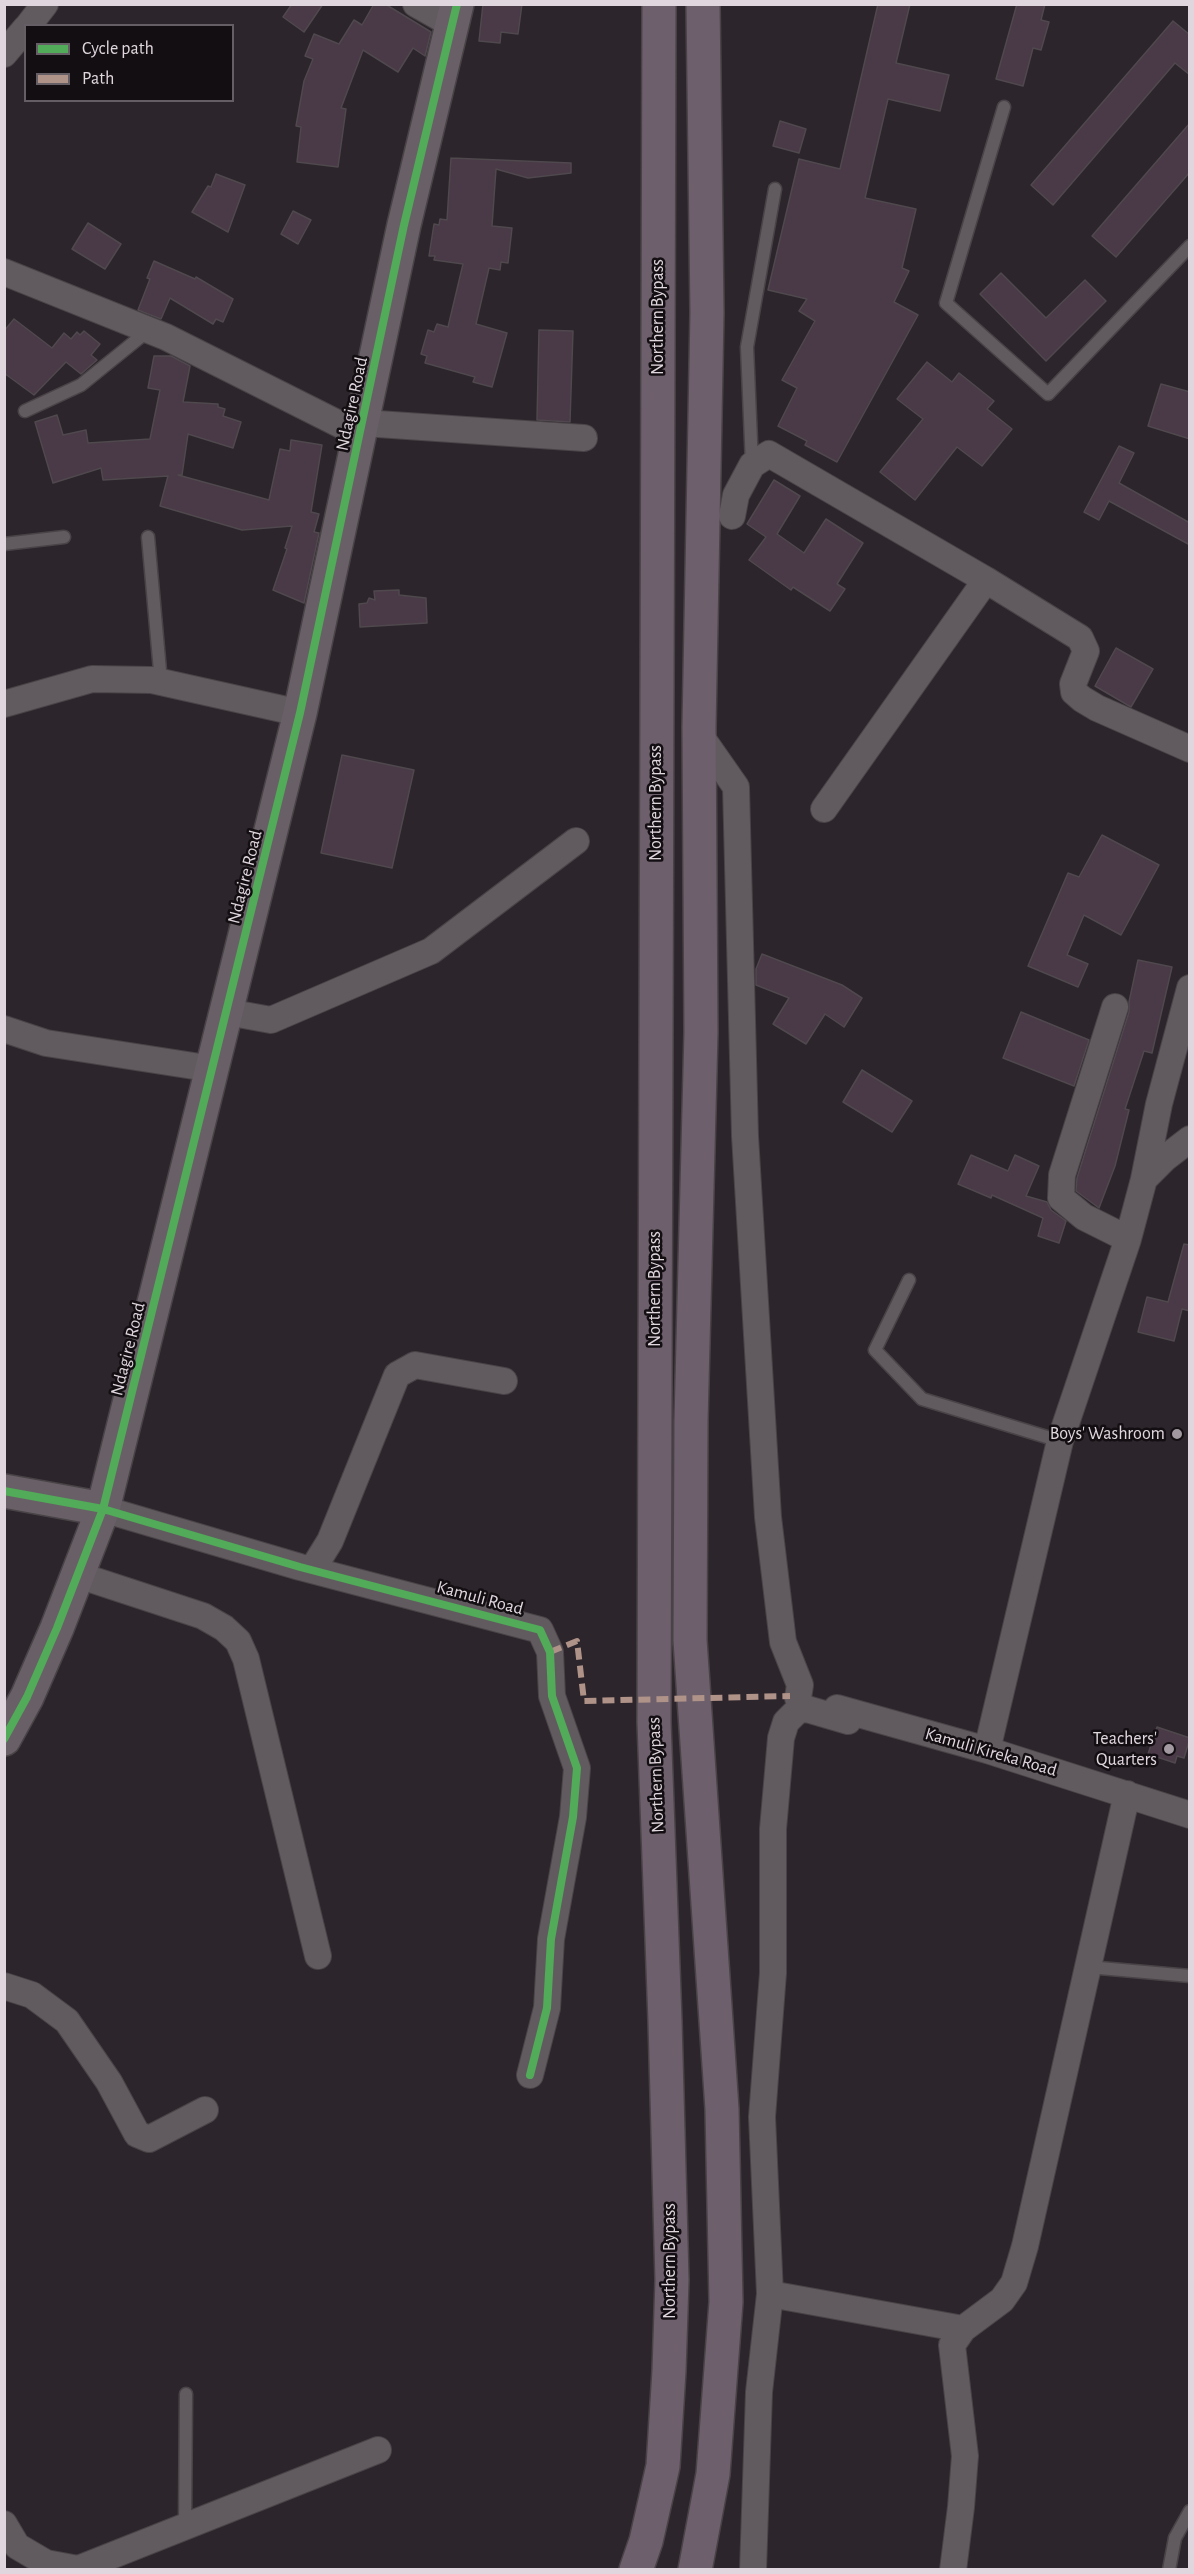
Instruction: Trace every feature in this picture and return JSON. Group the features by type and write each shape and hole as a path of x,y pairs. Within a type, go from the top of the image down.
{"highway":[{"name":"Northern Bypass","path":"636,2570 646,2541 663,2466 672,2280 654,1722 659,4"},
{"name":"Northern Bypass","path":"695,2570 713,2474 726,2302 722,2109 690,1640 691,1420 701,1032 699,734 707,313 703,4"}],"street":[{"path":"29,24 45,4"},
{"path":"416,4 455,15"},
{"name":"Ndagire Road","path":"4,1739 27,1697 103,1509 300,713 404,225 455,15"},
{"path":"4,54 24,31"},
{"path":"4,272 148,330 362,429 584,438"},
{"path":"732,516 736,495 752,465 769,454 986,580 1080,638 1086,651 1073,684 1074,692 1097,708 1190,749"},
{"path":"824,809 986,580"},
{"path":"4,704 92,679 161,682 300,713"},
{"name":"Kamuli Kireka Road","path":"699,734 736,787 745,1136 768,1517 783,1642 800,1685 794,1697 987,1750 1190,1815"},
{"path":"227,1012 271,1020 431,951 576,841"},
{"path":"987,1750 1060,1441 1128,1239 1144,1179 1159,1104 1190,988"},
{"path":"1114,1007 1062,1175 1061,1198 1084,1217 1128,1239"},
{"path":"4,1029 46,1043 213,1068"},
{"path":"1144,1179 1164,1159 1190,1139"},
{"path":"312,1570 330,1541 397,1375 414,1365 504,1380"},
{"name":"Kamuli Road","path":"4,1491 103,1509 312,1570 540,1630 550,1652 552,1696 577,1768 573,1817 551,1939 547,2008 530,2075"},
{"path":"78,1575 203,1617 224,1628 238,1641 246,1659 318,1956"},
{"path":"753,2570 759,2392 770,2294 762,2117 773,1973 772,1829 781,1738 786,1722 798,1710 807,1708 848,1721 851,1713"},
{"path":"953,2570 961,2506 964,2456 952,2346 963,2329 1002,2300 1014,2283 1025,2246 1127,1794"},
{"path":"4,1986 32,1995 67,2021 109,2082 137,2134 149,2139 205,2110"},
{"path":"770,2294 963,2329"},
{"path":"4,2524 17,2546 46,2563 79,2569 378,2450"}],"lane":[{"path":"1004,107 946,303 1048,394 1190,246"},
{"path":"752,465 747,347 775,189"},
{"path":"25,411 81,385 148,330"},
{"path":"4,544 64,537"},
{"path":"148,537 161,682"},
{"path":"909,1280 875,1350 922,1399 1060,1441"},
{"path":"1088,1967 1190,1976"},
{"path":"185,2528 186,2394"},
{"path":"1168,2570 1175,2538 1190,2511"}],"building":[{"path":"292,4 323,4 304,32 283,17"},
{"path":"374,4 385,4 431,32 425,56 413,48 398,72 363,50 341,108 346,109 338,167 297,162 301,127 296,126 304,81 313,59 305,56 314,34 339,44 354,20 362,25"},
{"path":"483,4 522,4 518,34 501,32 500,43 479,41"},
{"path":"878,4 910,4 896,63 949,75 940,111 888,99 865,198 916,209 902,268 909,271 894,302 918,315 837,462 805,445 807,441 778,426 797,388 782,380 815,321 799,311 807,299 768,290 799,159 840,169"},
{"path":"1017,4 1045,4 1041,20 1049,22 1041,50 1033,48 1023,86 996,79"},
{"path":"1173,21 1190,35 1190,75 1175,63 1053,205 1031,185"},
{"path":"780,121 806,129 799,153 773,146"},
{"path":"1190,123 1190,172 1116,257 1092,236"},
{"path":"451,158 571,163 571,173 528,178 496,169 492,226 512,228 508,263 501,262 500,270 489,268 476,324 507,333 492,387 473,382 475,377 425,363 427,356 421,354 428,330 434,332 437,324 448,327 463,264 434,260 435,256 429,256 434,224 439,225 440,219 447,220"},
{"path":"216,174 245,185 228,232 192,212 208,186 211,187"},
{"path":"293,211 311,220 298,244 281,234"},
{"path":"88,223 121,244 105,269 72,249"},
{"path":"154,261 195,279 196,277 233,299 223,322 216,319 213,324 170,298 161,319 138,310"},
{"path":"1001,273 1046,318 1085,280 1106,301 1046,361 980,294"},
{"path":"14,319 52,348 64,333 71,339 77,332 80,335 84,331 100,344 91,355 97,360 81,374 66,362 34,395 4,373 4,331"},
{"path":"539,330 573,331 570,422 537,420"},
{"path":"154,356 171,356 190,366 183,402 218,404 218,407 225,409 223,416 241,422 233,448 188,434 182,475 178,475 269,500 280,449 290,451 291,440 322,445 311,512 319,514 314,532 319,533 304,603 273,590 292,526 242,530 160,506 168,476 103,480 101,468 53,483 35,422 57,415 63,435 86,430 88,443 150,439 160,390 148,388"},
{"path":"927,362 952,382 959,373 994,401 987,409 1012,429 982,466 957,447 915,500 880,472 923,419 897,399"},
{"path":"1161,384 1190,392 1190,439 1148,426"},
{"path":"1119,446 1134,453 1119,483 1190,523 1190,545 1109,501 1099,520 1084,512"},
{"path":"774,480 800,496 777,534 804,553 826,519 863,543 837,584 845,589 830,611 793,587 791,590 749,560 766,537 747,524"},
{"path":"399,590 399,595 426,598 427,623 360,627 359,604 367,603 369,598 375,600 374,591"},
{"path":"1116,648 1153,669 1131,707 1095,686"},
{"path":"342,755 414,770 392,868 321,853"},
{"path":"1102,835 1159,865 1121,935 1084,915 1067,955 1088,964 1078,987 1028,966 1068,873 1079,877"},
{"path":"762,954 842,985 862,998 844,1027 825,1014 806,1044 773,1024 789,998 756,985 756,969"},
{"path":"1138,960 1172,967 1152,1053 1144,1051 1125,1109 1129,1110 1115,1166 1099,1208 1076,1191 1077,1178 1129,1012"},
{"path":"1021,1012 1089,1040 1074,1086 1003,1058"},
{"path":"862,1070 912,1101 892,1132 843,1102"},
{"path":"971,1155 1008,1171 1015,1155 1039,1166 1026,1196 1047,1202 1051,1210 1066,1221 1059,1243 1038,1236 1043,1218 992,1195 991,1198 958,1184"},
{"path":"1184,1244 1190,1245 1190,1311 1182,1309 1174,1341 1138,1332 1147,1297 1168,1302"},
{"name":"Teachers' Quarters","path":"1157,1727 1190,1738 1184,1758 1177,1756 1175,1763 1148,1754"}],"marked path":[{"path":"550,1652 577,1641 584,1701 790,1696"}],"cycle path":[{"path":"4,1739 27,1697 57,1628 103,1509 300,713 404,225 457,4"},
{"path":"4,1491 103,1509 300,1567 540,1630 550,1652 552,1696 577,1768 573,1817 551,1939 547,2008 530,2075"}],"place":[{"name":"Boys' Washroom","path":"1177,1434"},
{"name":"Teachers' Quarters","path":"1169,1749"}]}
